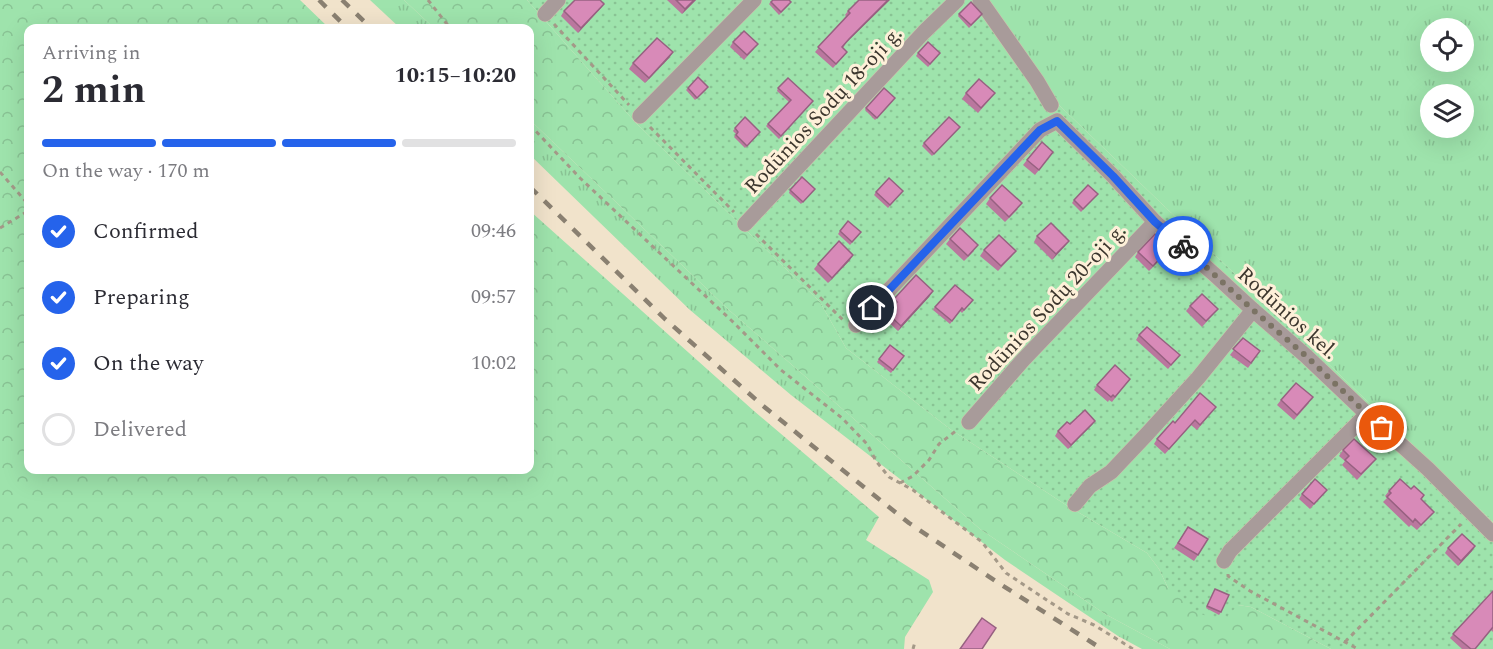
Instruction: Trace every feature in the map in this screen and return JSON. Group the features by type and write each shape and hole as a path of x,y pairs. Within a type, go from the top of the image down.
{"street":[{"path":"545,14 558,0"},
{"path":"640,116 754,0"},
{"name":"Rodūnios Sodų 18-oji g.","path":"745,224 924,32 957,0"},
{"path":"980,0 1037,81 1051,105"},
{"name":"Rodūnios kel.","path":"856,325 1040,130 1057,121 1113,176 1155,222 1306,356 1428,469 1493,534"},
{"name":"Rodūnios Sodų 20-oji g.","path":"969,422 1023,360 1155,222"},
{"path":"1075,504 1090,486 1111,472 1147,434 1198,378 1253,310"},
{"path":"1224,561 1230,551 1366,414"}],"path":[{"path":"428,0 447,24"},
{"path":"545,14 745,224 845,322 856,325"},
{"path":"534,129 580,178 781,370 842,418 867,444 876,461 889,477 913,490 982,542 1006,573 1068,614 1094,625 1133,649"},
{"path":"0,172 24,199"},
{"path":"0,228 24,213"},
{"path":"900,483 913,476 939,444 969,422"},
{"path":"1345,642 1472,513"},
{"path":"1224,561 1228,576 1250,591 1358,649"},
{"path":"913,649 915,642"}],"green space":[{"path":"0,0 300,0 325,24 24,24 24,474 534,474 534,215 754,411 879,517 866,540 929,580 933,592 905,637 904,649 0,649"},
{"path":"370,0 404,0 430,24 396,24"},
{"path":"404,0 527,0 635,122 820,302 846,348 950,429 1066,505 1147,553 1159,569 1168,588 1251,607 1331,649 1170,649 1105,614 980,529 729,310 534,124 534,24 430,24"},
{"path":"527,0 988,0 1060,106 1493,522 1493,649 1331,649 1251,607 1238,605 1225,619 1213,619 1199,613 1168,588 1159,569 1147,553 1066,505 950,429 846,348 820,302 635,122"},
{"path":"988,0 1493,0 1493,522 1060,106"},
{"path":"534,124 729,310 980,529 1105,614 1170,649 1142,649 1118,636 1005,560 791,395 690,310 534,159"}],"building":[{"path":"575,0 600,0 604,4 581,28 564,11"},
{"path":"676,0 694,0 685,9"},
{"path":"773,0 791,2 781,12 771,2"},
{"path":"859,0 888,0 842,47 847,52 836,64 818,47"},
{"path":"971,2 982,14 971,25 959,14"},
{"path":"744,31 758,44 747,55 733,42"},
{"path":"657,38 673,52 649,78 633,63"},
{"path":"928,42 940,53 930,64 918,53"},
{"path":"698,77 708,87 697,98 688,88"},
{"path":"788,78 813,101 781,136 768,124 791,100 778,88"},
{"path":"979,79 995,93 981,108 966,93"},
{"path":"884,88 895,98 877,118 866,108"},
{"path":"745,117 760,132 747,146 736,135 738,132 735,128"},
{"path":"949,117 960,127 934,154 924,143"},
{"path":"1042,142 1053,152 1039,170 1027,160"},
{"path":"802,177 815,189 803,202 790,190"},
{"path":"889,178 903,191 890,205 876,192"},
{"path":"1002,185 1022,203 1009,217 990,198"},
{"path":"1088,185 1098,194 1083,209 1074,200"},
{"path":"848,221 861,232 852,242 840,231"},
{"path":"1051,223 1069,241 1056,254 1037,236"},
{"path":"960,228 978,245 968,256 950,239"},
{"path":"1155,234 1170,248 1153,266 1138,252"},
{"path":"999,235 1016,251 1001,266 984,250"},
{"path":"839,241 853,255 832,278 818,264"},
{"path":"916,275 933,291 901,326 887,313 897,302 894,299"},
{"path":"955,285 973,300 964,310 962,308 952,321 935,307"},
{"path":"1202,294 1218,309 1206,321 1190,306"},
{"path":"1147,327 1180,355 1171,365 1139,335"},
{"path":"1243,338 1260,351 1251,363 1233,349"},
{"path":"890,345 904,356 893,370 879,359"},
{"path":"1115,365 1130,379 1115,397 1113,395 1111,397 1097,385"},
{"path":"1296,383 1313,397 1297,415 1281,400"},
{"path":"1200,393 1216,407 1200,425 1195,420 1169,449 1157,439 1173,421 1175,423"},
{"path":"1085,410 1095,421 1071,445 1058,431 1067,422 1070,424"},
{"path":"1354,439 1376,459 1361,474 1345,460 1349,456 1343,450"},
{"path":"1315,479 1327,490 1314,504 1302,494"},
{"path":"1400,479 1411,489 1414,486 1424,495 1421,499 1434,512 1421,525 1415,519 1413,522 1387,497 1391,493 1389,491"},
{"path":"1188,527 1208,539 1198,555 1178,543"},
{"path":"1462,534 1475,546 1461,561 1448,548"},
{"path":"1215,589 1229,595 1221,612 1207,606"},
{"path":"1493,591 1493,627 1475,649 1471,649 1453,634"},
{"path":"982,618 996,628 982,649 960,649"}],"railway":[{"path":"319,0 343,24"},
{"path":"342,0 367,24"},
{"path":"534,191 665,319 762,405 909,523 1102,649"}],"way so far":[{"path":"1183,246 1306,356 1382,428"}],"route":[{"path":"872,308 1040,130 1057,121 1113,176 1155,222 1183,246"}]}
